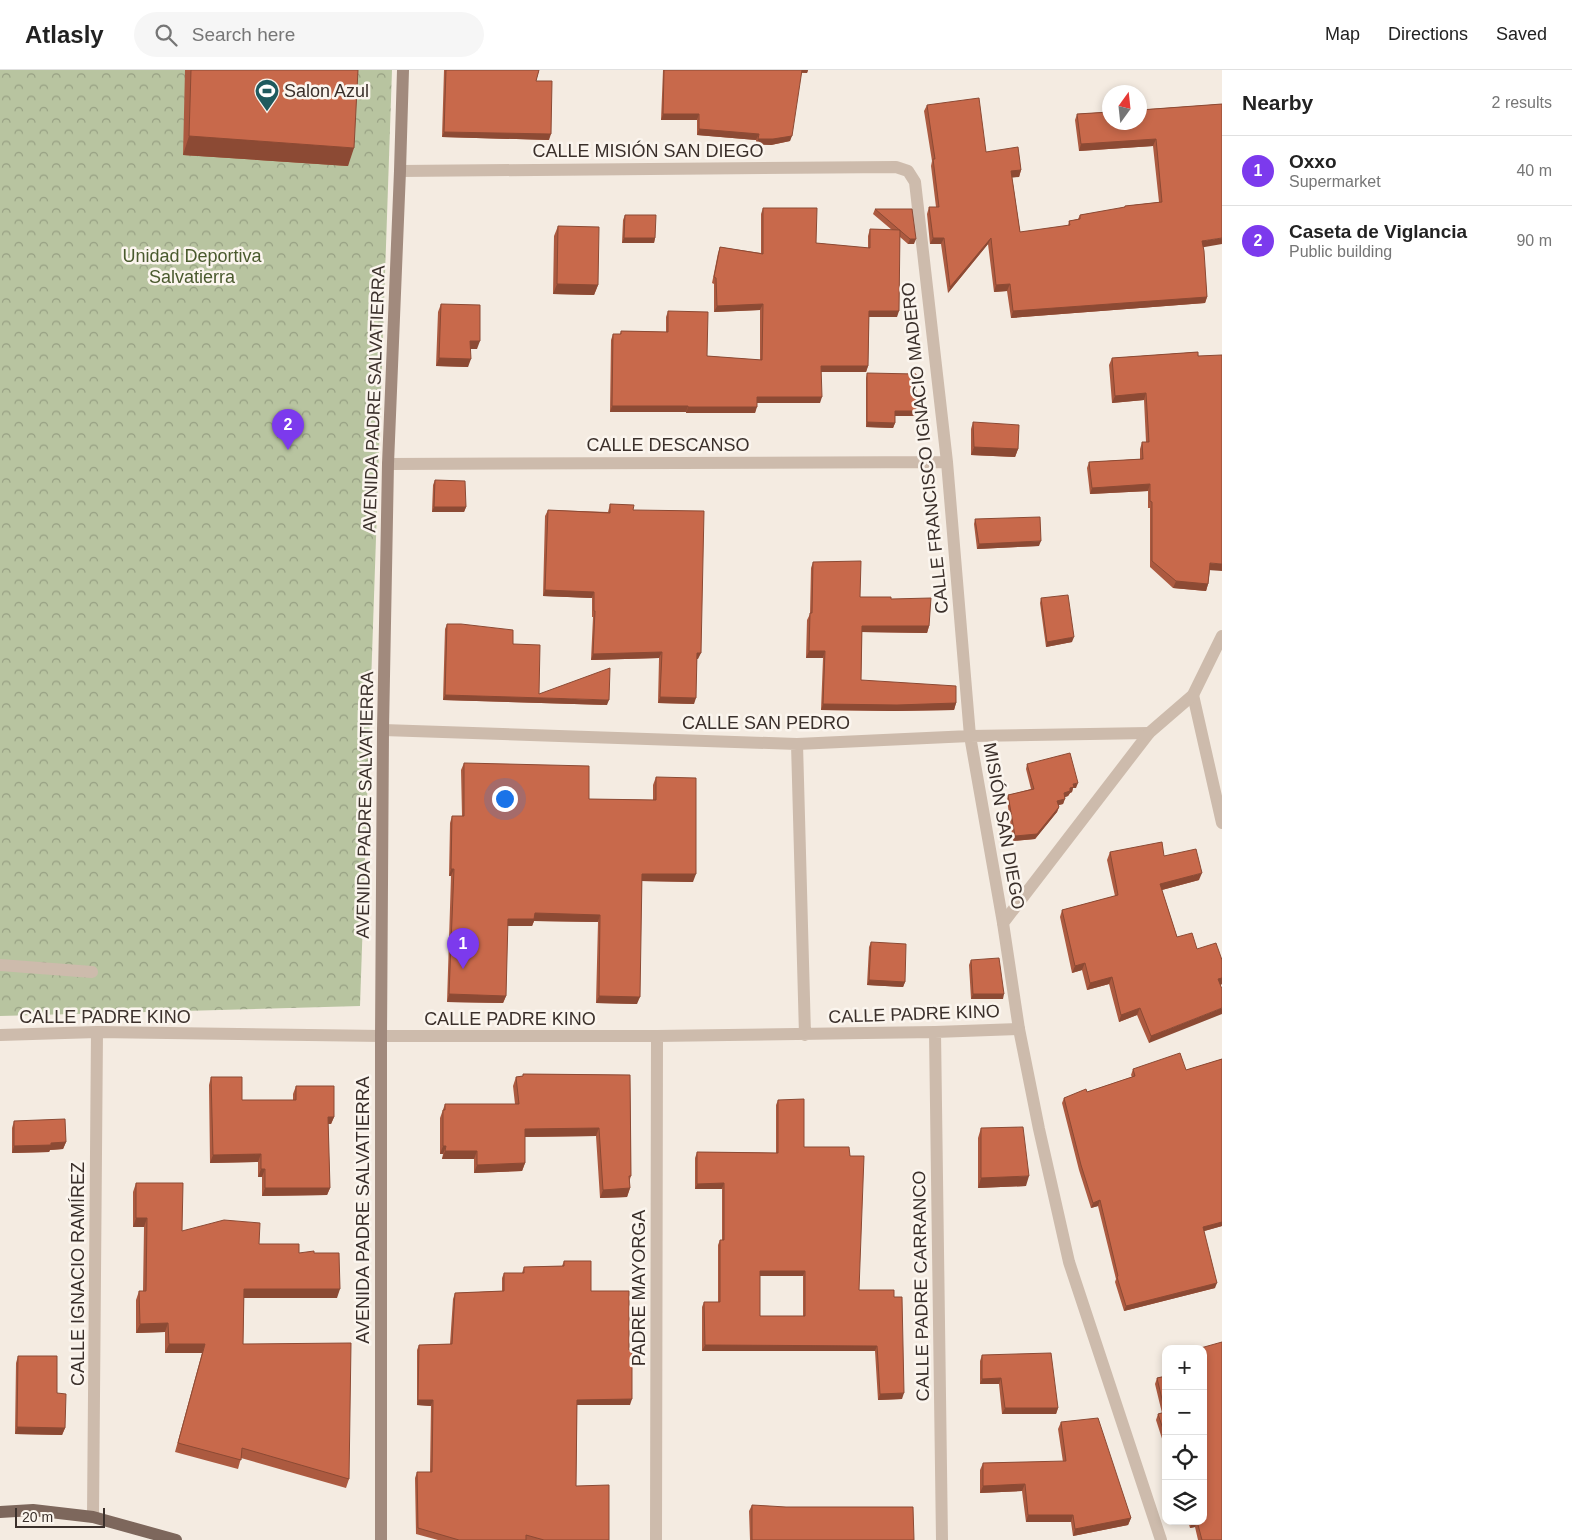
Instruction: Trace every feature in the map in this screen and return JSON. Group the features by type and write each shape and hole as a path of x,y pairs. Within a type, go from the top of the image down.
{"main road":[{"name":"AVENIDA PADRE SALVATIERRA","path":"381,1540 383,730 388,464 403,70"},
{"path":"0,1512 33,1510 93,1517 176,1540"}],"street":[{"name":"CALLE MISIÓN SAN DIEGO","path":"400,171 896,167"},
{"name":"CALLE FRANCISCO IGNACIO MADERO","path":"896,167 908,171 915,182 947,462 970,736"},
{"name":"CALLE DESCANSO","path":"388,464 947,462"},
{"path":"1161,1540 1069,1262 1041,1138 1020,1029 1004,923 1149,733 1193,695 1222,636"},
{"path":"1193,695 1222,823"},
{"name":"CALLE SAN PEDRO","path":"383,730 798,744 970,736 1149,733"},
{"name":"MISIÓN SAN DIEGO","path":"970,736 1004,923"},
{"path":"798,744 805,1035"},
{"path":"0,965 92,972"},
{"name":"CALLE PADRE KINO","path":"0,1035 97,1032 381,1036 656,1036 805,1035 1020,1029"},
{"name":"CALLE IGNACIO RAMÍREZ","path":"93,1517 97,1032"},
{"name":"CALLE PADRE CARRANCO","path":"935,1032 942,1540"},
{"name":"PADRE MAYORGA","path":"656,1036 656,1540"}],"green space":[{"name":"Unidad Deportiva Salvatierra","path":"0,70 392,70 360,1006 0,1016"}],"building":[{"name":"Salon Azul","path":"191,70 358,70 354,148 189,136"},
{"path":"446,70 539,70 536,81 552,81 551,134 444,132"},
{"path":"664,70 802,70 792,136 758,139 759,134 699,129 699,114 663,114"},
{"path":"979,98 986,152 1018,147 1021,170 1011,171 1020,232 1070,225 1069,221 1080,219 1080,215 1125,206 1162,202 1156,139 1081,144 1077,114 1102,112 1102,130 1147,130 1147,109 1222,104 1222,238 1202,241 1207,297 1013,311 1010,284 996,285 991,238 950,287 944,238 933,238 929,207 939,207 933,159 935,159 927,105"},
{"path":"763,208 817,208 816,243 870,248 870,229 900,230 899,311 869,311 868,366 821,366 822,397 757,397 757,407 612,406 613,334 621,334 621,331 668,332 668,311 708,312 707,356 762,360 763,304 717,306 716,278 714,277 720,247 763,254"},
{"path":"875,209 912,209 916,239 910,239"},
{"path":"625,215 656,215 655,238 624,238"},
{"path":"558,226 599,227 598,285 557,284"},
{"path":"441,304 480,305 480,341 470,341 471,359 439,358"},
{"path":"1198,352 1198,356 1222,355 1222,564 1210,563 1208,584 1176,581 1152,561 1152,502 1150,501 1150,484 1092,488 1089,462 1143,459 1142,442 1149,442 1146,393 1115,396 1112,358"},
{"path":"867,373 916,374 916,411 895,411 895,423 867,422"},
{"path":"973,422 1019,425 1018,449 974,447"},
{"path":"435,480 465,481 466,507 434,507"},
{"path":"610,504 634,505 633,510 704,511 701,653 697,653 696,698 660,697 662,652 593,654 594,592 545,590 548,510 610,513"},
{"path":"1040,517 1041,541 979,544 975,519"},
{"path":"861,561 860,597 891,597 891,599 931,598 929,626 862,626 861,680 956,686 956,703 897,705 823,704 825,651 809,651 813,562"},
{"path":"1068,595 1074,637 1047,642 1041,598"},
{"path":"447,624 513,630 513,644 540,645 539,694 610,668 609,700 445,695"},
{"path":"1070,753 1078,783 1073,784 1074,787 1070,788 1070,791 1064,793 1065,799 1057,801 1059,807 1037,834 1015,836 1008,795 1034,789 1027,764"},
{"path":"464,763 589,766 589,799 656,800 656,777 696,778 696,874 642,874 640,997 599,996 600,915 535,913 534,919 508,919 506,996 449,994 454,869 451,869 452,816 464,816"},
{"path":"1162,842 1164,856 1196,849 1202,873 1160,884 1177,937 1192,933 1197,949 1216,943 1222,960 1222,978 1218,979 1222,989 1222,1008 1151,1036 1140,1008 1121,1015 1112,977 1090,983 1085,963 1075,966 1062,910 1118,895 1110,852"},
{"path":"871,942 906,944 905,982 869,980"},
{"path":"999,958 1004,994 973,994 971,960"},
{"path":"1180,1053 1186,1070 1222,1059 1222,1222 1203,1227 1217,1283 1126,1306 1117,1277 1100,1200 1093,1203 1064,1098 1086,1089 1087,1092 1135,1076 1133,1069"},
{"path":"523,1074 630,1075 630,1188 603,1190 599,1128 525,1129 525,1163 477,1165 477,1151 445,1151 446,1146 443,1146 443,1110 445,1110 445,1104 519,1104 516,1077 523,1076"},
{"path":"211,1077 242,1077 242,1100 296,1100 296,1086 334,1086 334,1117 328,1117 330,1188 265,1188 265,1169 261,1169 261,1154 213,1155"},
{"path":"804,1099 804,1147 849,1147 850,1156 864,1156 859,1290 894,1290 894,1297 902,1297 904,1393 880,1394 877,1346 705,1345 704,1302 720,1302 720,1240 724,1240 724,1183 697,1184 697,1152 778,1153 778,1100","holes":["760,1271 805,1271 805,1316 760,1316"]},
{"path":"65,1119 66,1142 51,1143 51,1145 14,1146 14,1121"},
{"path":"1023,1127 1029,1176 981,1178 981,1128"},
{"path":"136,1183 183,1183 182,1231 224,1220 260,1223 259,1244 299,1244 299,1253 314,1251 314,1253 339,1253 340,1289 244,1289 243,1344 351,1343 349,1479 242,1448 241,1460 178,1443 205,1344 169,1344 168,1323 140,1324 139,1291 146,1291 147,1218 136,1218"},
{"path":"564,1261 591,1261 591,1291 629,1291 629,1350 632,1350 632,1399 577,1400 576,1486 609,1485 609,1540 544,1540 526,1535 526,1540 459,1540 418,1528 417,1472 432,1472 433,1400 418,1400 419,1345 452,1344 455,1293 504,1291 504,1273 524,1273 524,1267 564,1266"},
{"path":"1222,1342 1222,1540 1202,1540 1198,1525 1207,1525 1207,1346"},
{"path":"1051,1353 1058,1408 1005,1408 1001,1378 982,1379 982,1355"},
{"path":"18,1356 57,1356 57,1393 66,1394 65,1428 17,1427"},
{"path":"1162,1377 1162,1399 1157,1378"},
{"path":"1162,1413 1162,1426 1158,1414"},
{"path":"1098,1418 1131,1518 1075,1529 1073,1515 1028,1515 1025,1484 983,1486 983,1463 1066,1461 1061,1422"},
{"path":"752,1505 786,1507 913,1507 914,1540 752,1540"}],"place":[{"name":"Salon Azul","path":"267,112"},
{"name":"Caseta de Viglancia","path":"288,450"},
{"name":"Oxxo","path":"463,969"}]}
